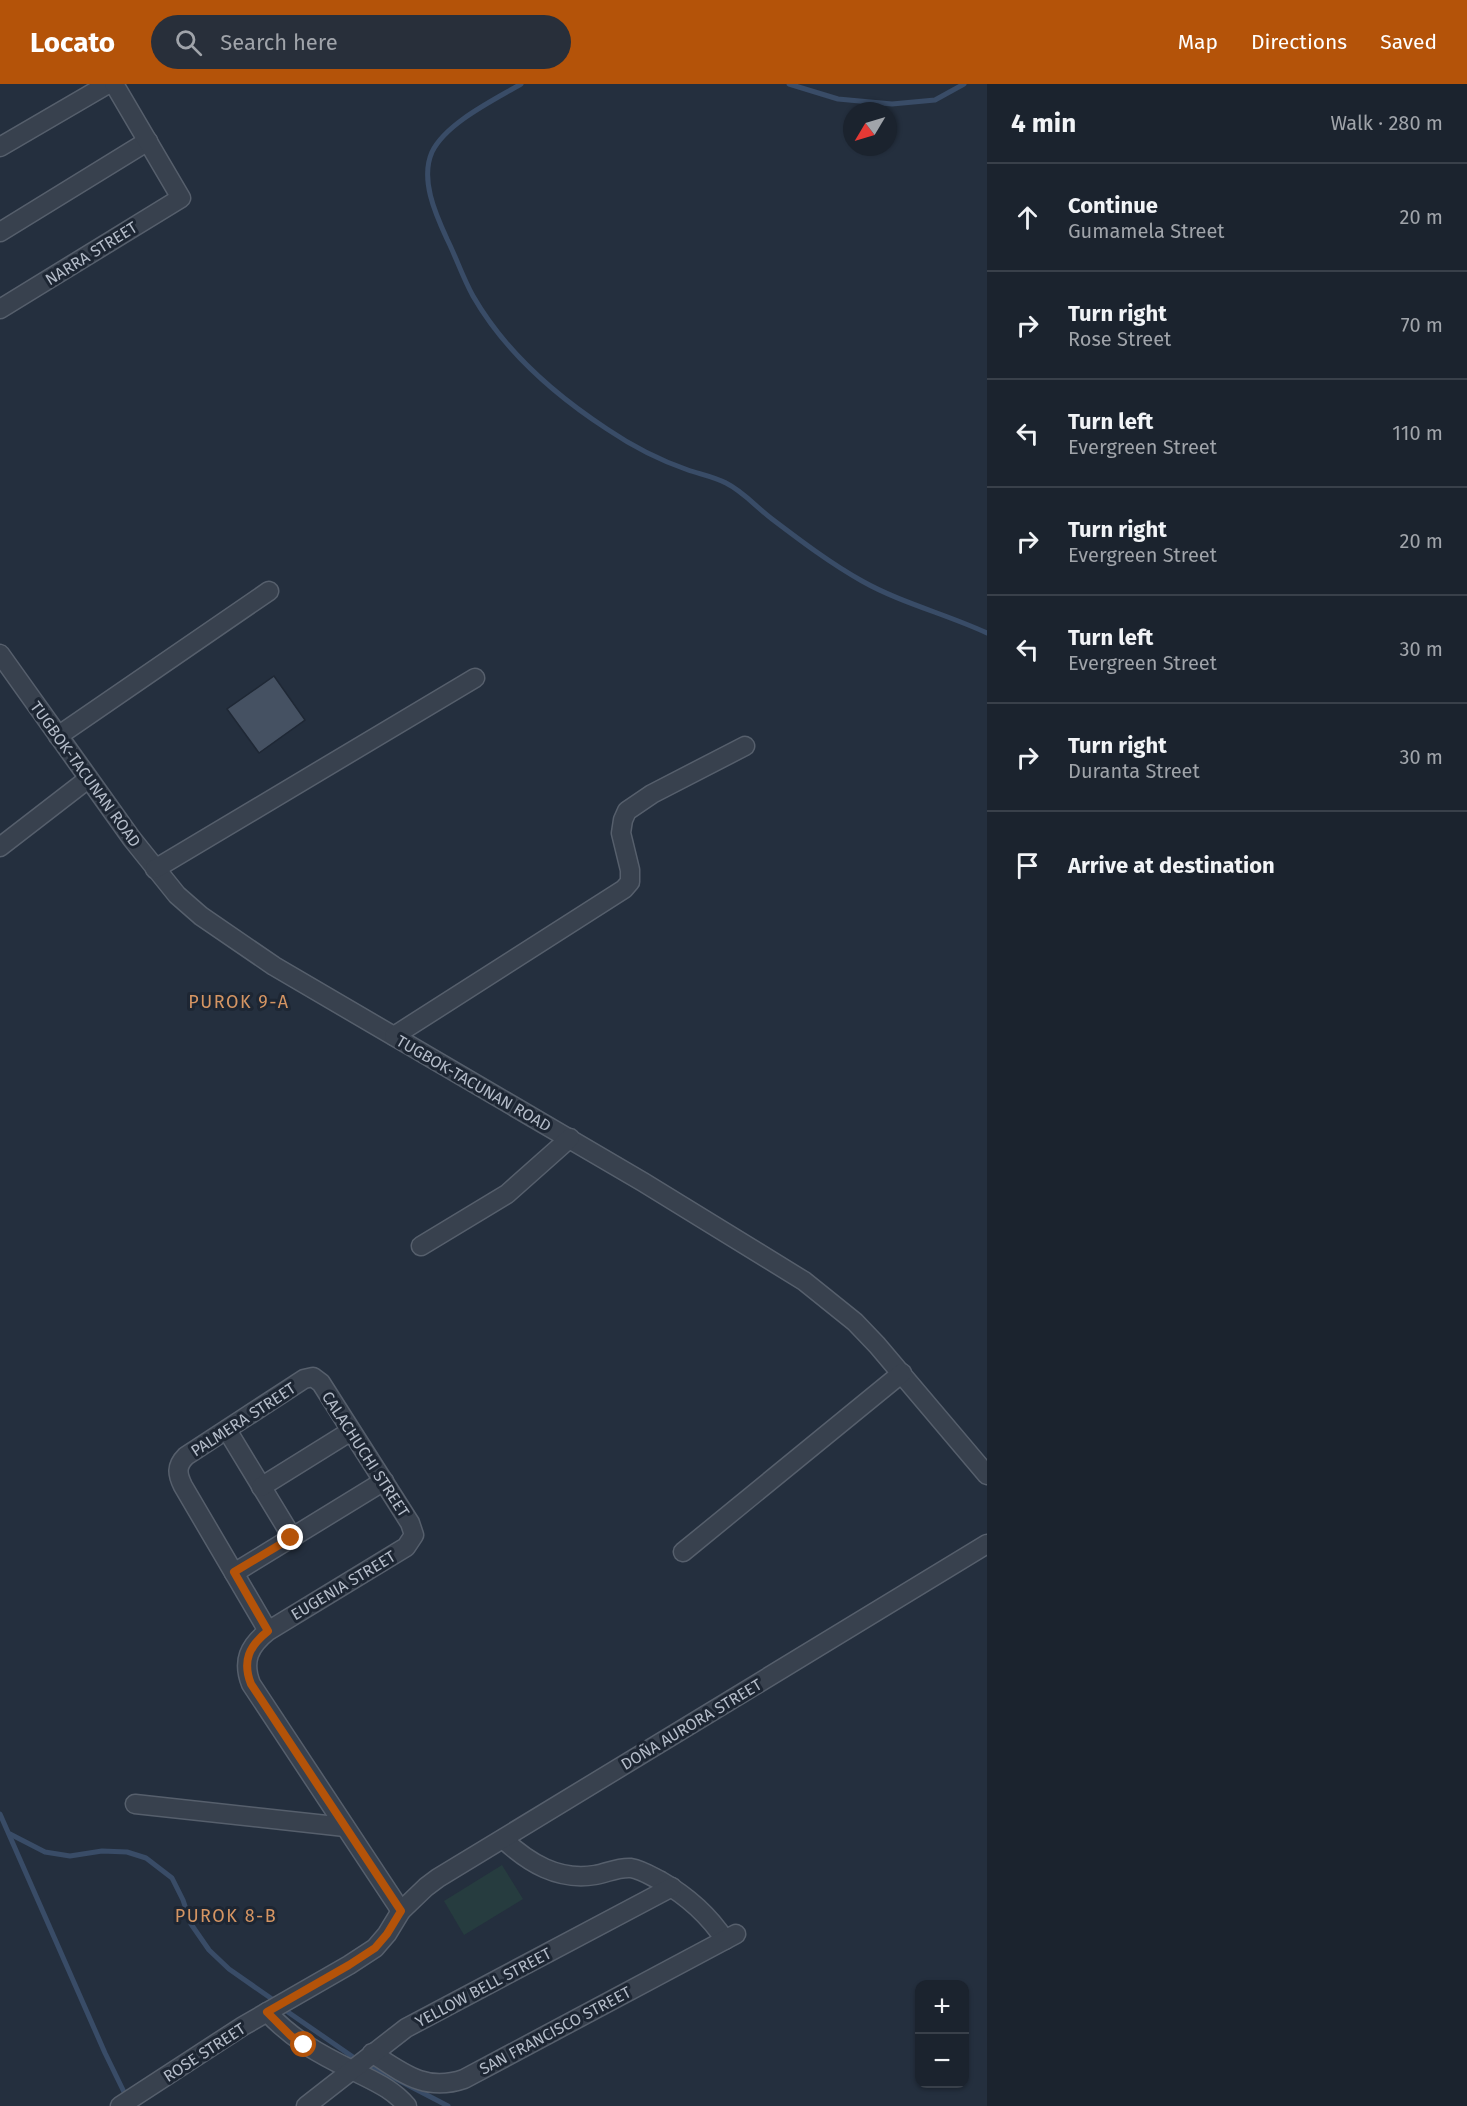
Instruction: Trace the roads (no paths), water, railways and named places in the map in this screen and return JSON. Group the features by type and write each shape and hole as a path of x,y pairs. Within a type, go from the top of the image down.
{"street":[{"path":"0,147 108,84"},
{"path":"0,232 148,141 114,84"},
{"name":"NARRA STREET","path":"0,309 181,198 148,141"},
{"path":"58,736 269,591"},
{"name":"TUGBOK-TACUNAN ROAD","path":"2,661 155,869 177,895 229,936 274,966 570,1138 804,1281 855,1322 902,1373 987,1474"},
{"path":"155,869 476,678"},
{"path":"394,1036 624,889 630,882 630,870 621,833 627,811 652,794 745,746"},
{"path":"0,847 88,779"},
{"path":"421,1246 507,1194 570,1138"},
{"path":"683,1552 902,1373"},
{"name":"PALMERA STREET","path":"234,1572 178,1477 180,1462 304,1379 313,1377"},
{"name":"CALACHUCHI STREET","path":"313,1377 321,1383 384,1481 410,1523 414,1535"},
{"path":"227,1430 291,1538"},
{"path":"261,1487 351,1431"},
{"path":"268,1631 234,1572 384,1481"},
{"name":"EUGENIA STREET","path":"401,1911 251,1684 246,1672 250,1650 258,1639 406,1547 414,1535"},
{"name":"DOÑA AURORA STREET","path":"401,1911 426,1887 987,1544"},
{"path":"135,1804 345,1827"},
{"path":"504,1839 532,1863 565,1876 595,1875 631,1868 644,1872 672,1887"},
{"name":"SAN FRANCISCO STREET","path":"372,2053 415,2079 433,2084 449,2084 464,2079 731,1937 672,1887"},
{"name":"YELLOW BELL STREET","path":"306,2106 399,2032 672,1887"},
{"name":"ROSE STREET","path":"120,2106 146,2099 267,2012 375,1948 401,1911"},
{"path":"267,2012 291,2036 388,2088 407,2106"}],"waterway":[{"path":"521,84 472,113 448,131 432,152 428,173 430,196 442,229 473,296 515,353 568,401 626,441 667,462 717,479 732,487 805,544 877,589 987,633"},
{"path":"789,84 838,99 892,104 935,100 964,84"},
{"path":"0,1814 125,2094"},
{"path":"10,1834 45,1852 70,1856 102,1851 127,1852 146,1858 172,1878 191,1924 209,1950 229,1969 272,1999"},
{"path":"285,2010 353,2057"},
{"path":"371,2066 448,2106"}],"district":[{"name":"PUROK 9-A","path":"239,1002"},
{"name":"PUROK 8-B","path":"226,1916"}]}
